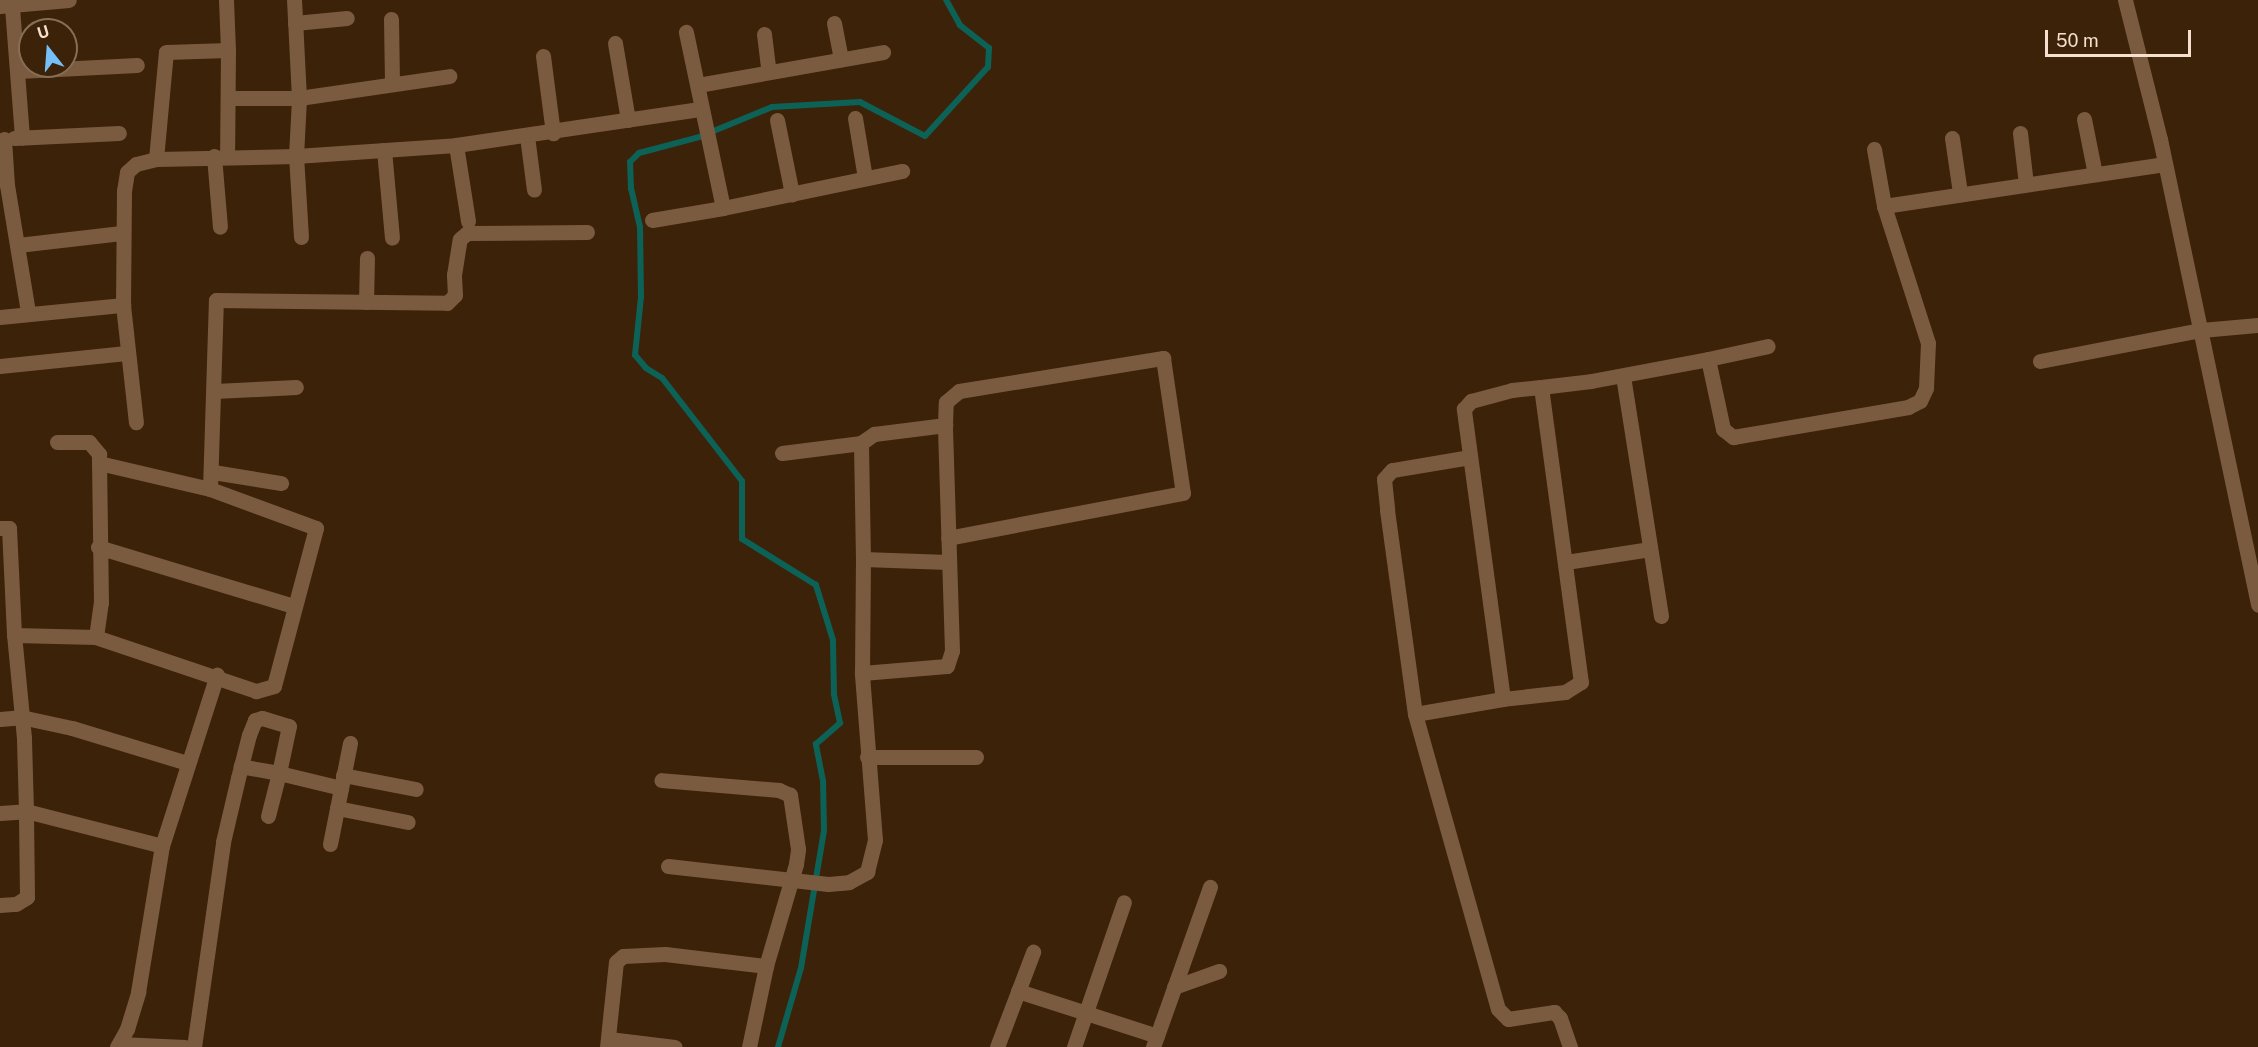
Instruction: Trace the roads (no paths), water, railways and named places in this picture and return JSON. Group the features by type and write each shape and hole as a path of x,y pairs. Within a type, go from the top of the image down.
{"street":[{"path":"18,71 6,7 69,0"},
{"path":"220,227 220,156 228,98 226,0"},
{"path":"294,0 299,98 296,156 301,237"},
{"path":"2125,0 2165,164 2254,567 2258,605"},
{"path":"295,23 347,18"},
{"path":"391,19 392,84"},
{"path":"834,23 841,59"},
{"path":"687,32 723,208"},
{"path":"764,34 770,72"},
{"path":"615,43 628,120"},
{"path":"156,159 166,52 228,50"},
{"path":"698,85 883,52"},
{"path":"543,56 553,133"},
{"path":"78,68 136,65"},
{"path":"228,98 299,98 448,76"},
{"path":"18,78 22,138"},
{"path":"135,422 126,353 121,233 127,172 136,164 156,159 296,156 456,145 553,133 701,109"},
{"path":"855,118 865,178"},
{"path":"2084,119 2095,174"},
{"path":"777,120 792,194"},
{"path":"28,312 7,185 2,139 119,133"},
{"path":"2020,133 2026,184"},
{"path":"527,136 534,190"},
{"path":"1952,138 1960,193"},
{"path":"456,145 468,221"},
{"path":"1708,360 1723,429 1733,436 1908,407 1920,401 1926,388 1928,343 1884,206 1874,149"},
{"path":"384,150 392,238"},
{"path":"1884,206 2165,164"},
{"path":"652,220 723,208 902,171"},
{"path":"210,489 213,472 216,300 366,302 452,300 460,239 467,233 587,232"},
{"path":"18,245 121,233"},
{"path":"366,302 367,258"},
{"path":"0,316 123,305"},
{"path":"2040,361 2201,330 2258,325"},
{"path":"1503,699 1464,409 1471,401 1541,387 1623,376 1768,346"},
{"path":"0,366 126,353"},
{"path":"862,673 947,666 952,651 948,562 946,402 959,391 1163,358 1183,493 948,538"},
{"path":"1623,376 1661,616"},
{"path":"215,391 296,387"},
{"path":"1415,714 1503,699 1565,692 1581,682 1541,387"},
{"path":"782,453 861,443 874,434 945,425"},
{"path":"57,442 89,442 99,454 98,547 101,603 96,637"},
{"path":"668,866 828,884 849,882 867,872 875,840 862,673 861,443"},
{"path":"1470,457 1392,470 1383,479 1415,714 1498,1009 1508,1019 1554,1012 1560,1018 1570,1047"},
{"path":"14,635 96,637 217,675 256,691 273,686 315,528 210,489 99,463"},
{"path":"213,472 281,483"},
{"path":"0,528 9,528 26,811 27,897 16,904 0,905"},
{"path":"98,547 294,606"},
{"path":"1566,562 1650,549"},
{"path":"863,559 948,562"},
{"path":"185,1047 118,1046 138,992 162,846 217,675"},
{"path":"0,719 21,717 137,745 187,763"},
{"path":"194,1047 223,842 241,765 255,720 270,718 289,726 268,816"},
{"path":"330,844 350,743"},
{"path":"867,757 976,757"},
{"path":"241,765 279,773 416,789"},
{"path":"661,780 779,790 790,795 798,849 798,882 766,966 749,1047"},
{"path":"337,808 408,822"},
{"path":"0,813 26,811 162,846"},
{"path":"1018,991 1155,1042 1210,887"},
{"path":"1074,1047 1124,902"},
{"path":"997,1047 1033,952"},
{"path":"675,1047 608,1043 614,968 623,956 665,954 766,966"},
{"path":"1174,987 1220,970"}],"waterway":[{"path":"778,1047 801,968 824,831 823,781 816,744 840,723 834,694 833,640 816,585 742,539 742,481 662,378 646,368 635,355 641,297 640,227 631,189 630,162 639,153 699,137 772,107 860,102 925,136 988,67 989,48 960,25 946,0"}]}
